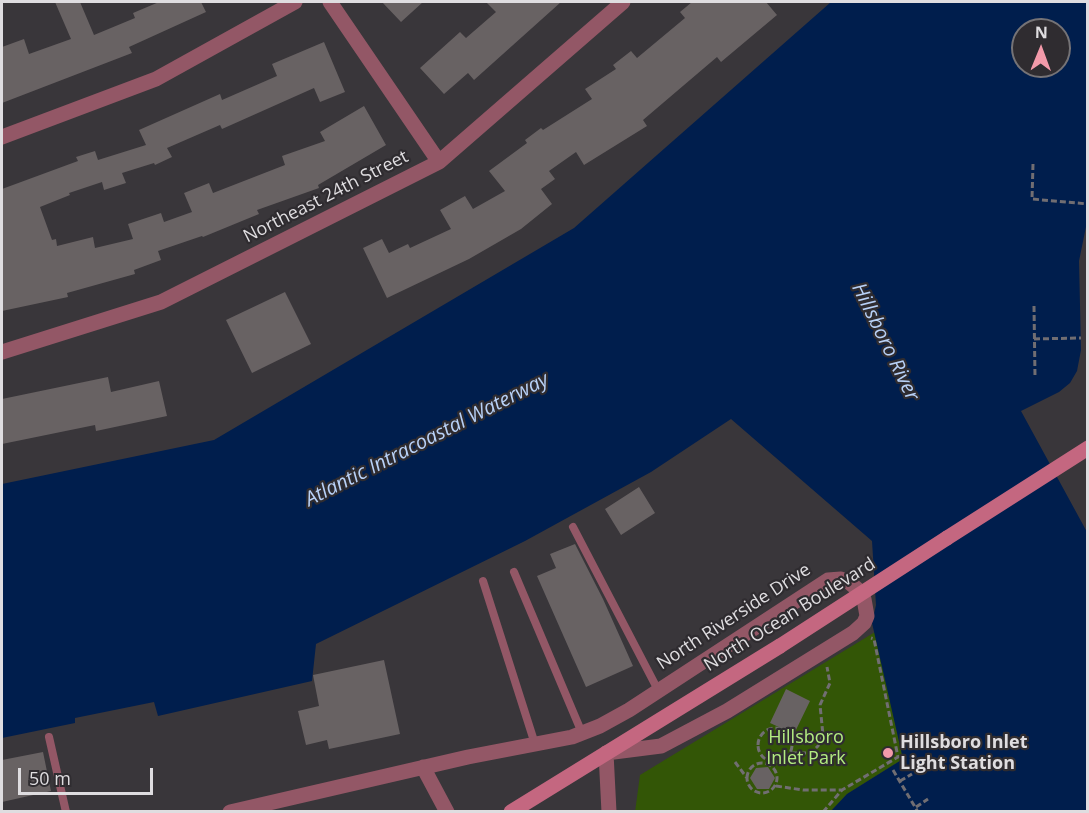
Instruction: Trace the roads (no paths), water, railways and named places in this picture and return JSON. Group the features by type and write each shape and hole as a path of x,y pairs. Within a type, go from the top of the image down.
{"main road":[{"name":"North Ocean Boulevard","path":"511,812 780,646 1088,448"}],"street":[{"path":"2,137 156,79 295,2"},
{"path":"330,2 438,162"},
{"name":"Northeast 24th Street","path":"2,352 161,302 438,162 623,2"},
{"name":"North Riverside Drive","path":"230,812 582,733 600,726 658,690 828,580 841,579 850,583 864,599 867,616 864,623 854,633 727,711 661,746 606,753"},
{"path":"606,753 609,812"},
{"path":"423,767 447,812"}],"lane":[{"path":"573,527 658,690"},
{"path":"514,572 582,733"},
{"path":"483,581 536,744"},
{"path":"49,737 66,812"}],"water":[{"path":"831,2 1087,2 1088,217 1079,261 1081,350 1077,371 1070,383 1059,392 1021,411 1087,532 1087,811 831,811 847,794 903,759 872,623 876,605 872,541 731,419 651,472 525,541 316,644 312,681 158,716 154,702 75,718 75,723 2,738 2,484 214,440 574,228"}],"place":[{"name":"Hillsboro Inlet Light Station","path":"888,753"}],"water label":[{"name":"Hillsboro River","path":"885,342"},
{"name":"Atlantic Intracoastal Waterway","path":"427,440"}],"park label":[{"name":"Hillsboro Inlet Park","path":"806,748"}]}
